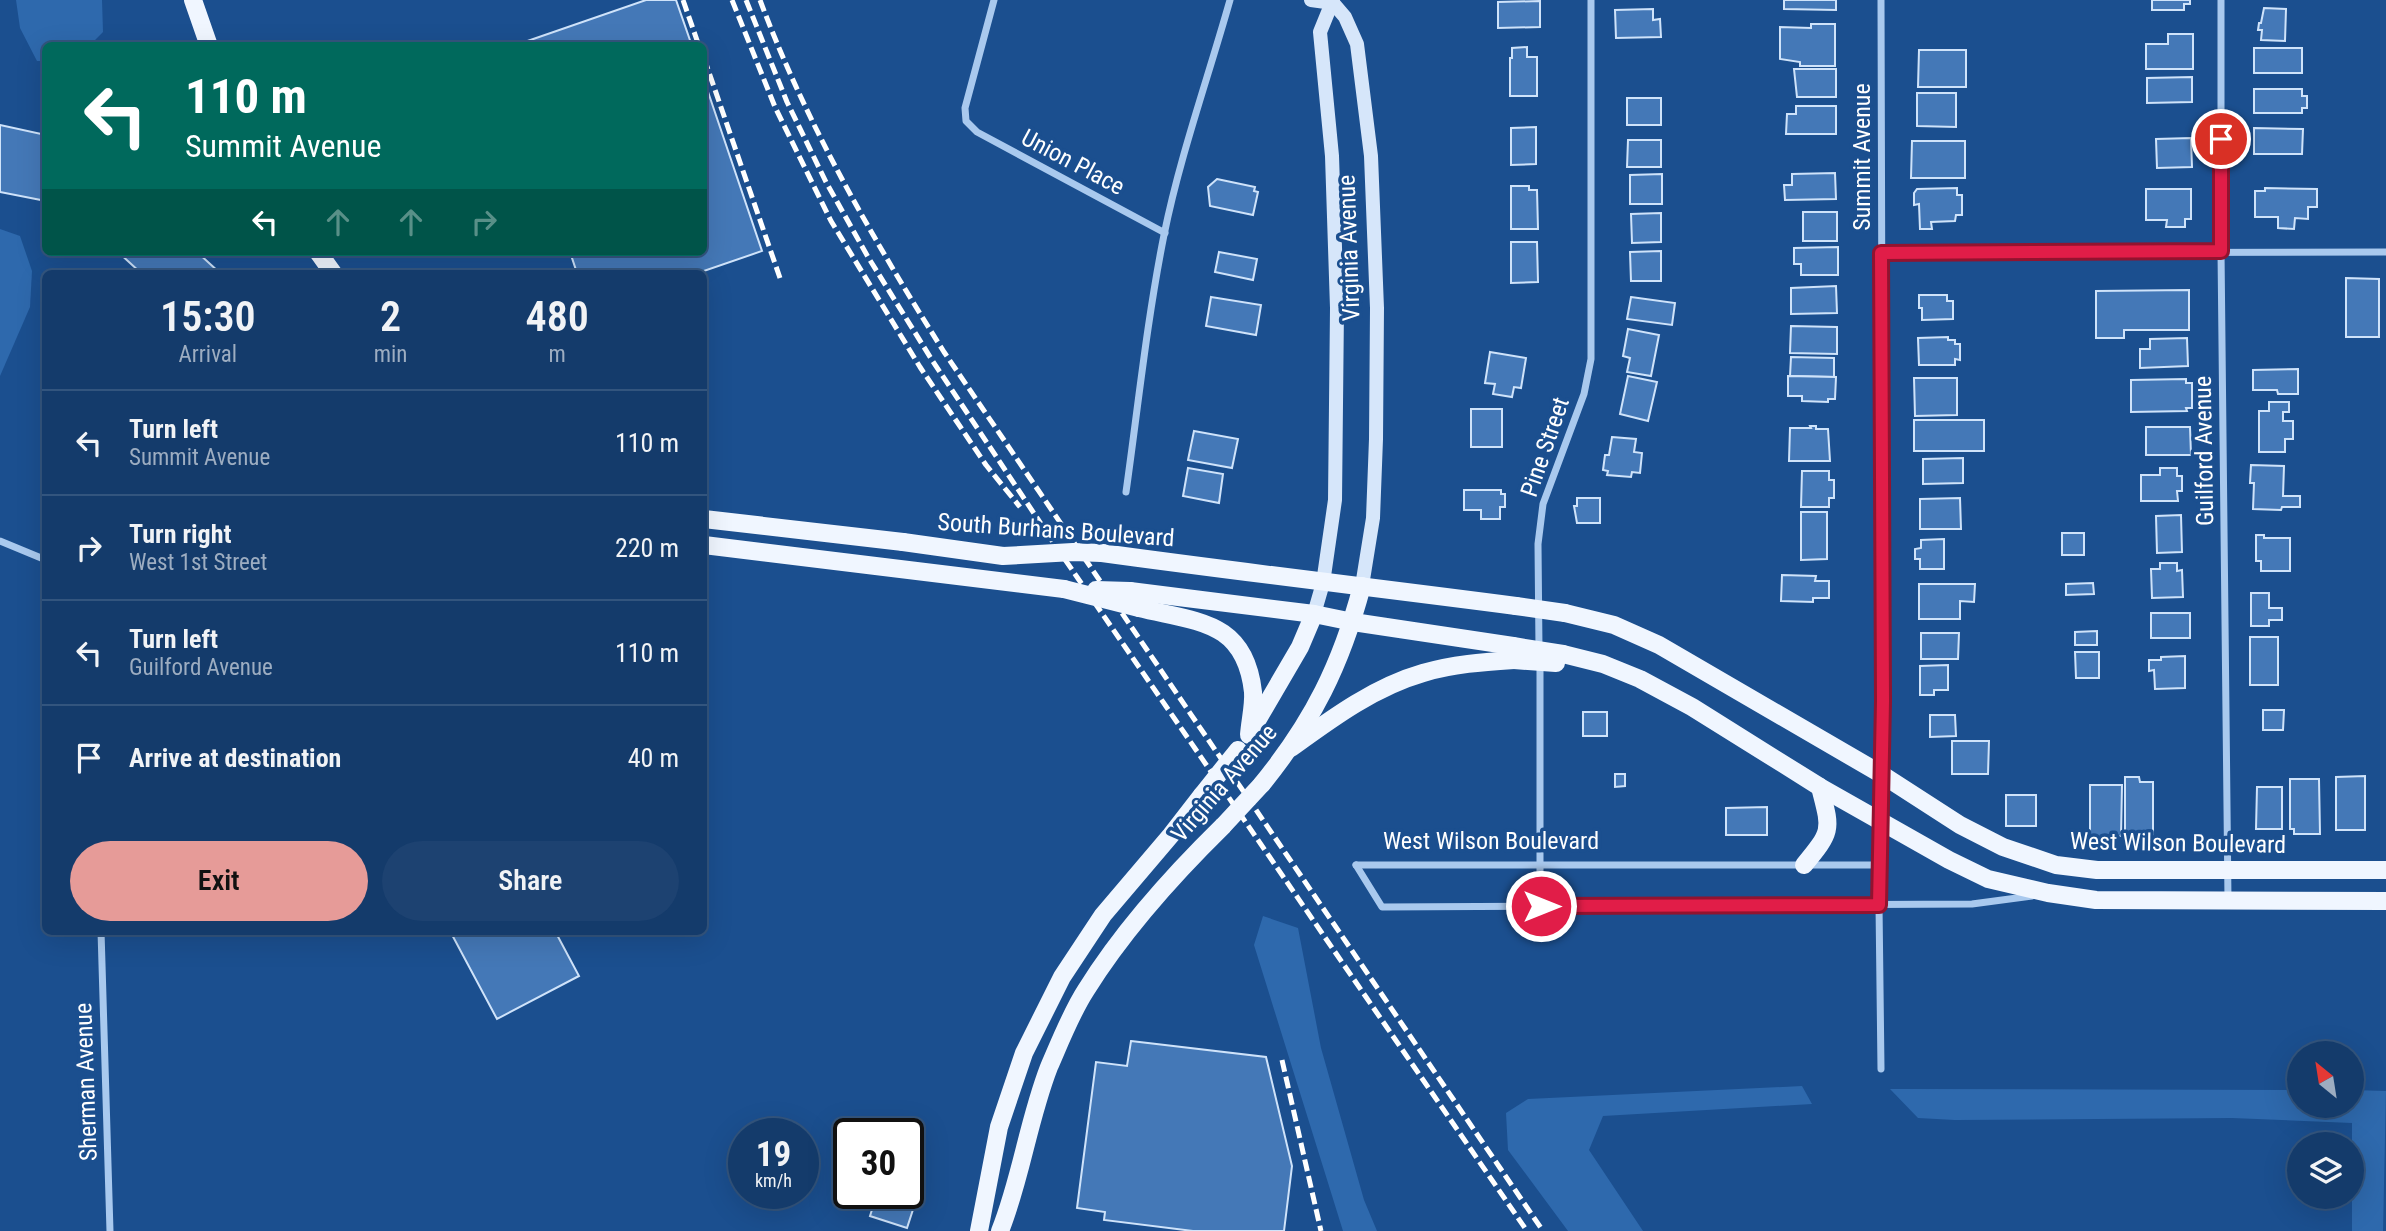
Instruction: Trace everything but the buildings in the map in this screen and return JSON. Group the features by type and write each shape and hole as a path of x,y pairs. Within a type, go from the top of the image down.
{"main road":[{"path":"193,0 207,42"},
{"path":"1311,0 1333,1"},
{"name":"Virginia Avenue","path":"979,1231 999,1127 1024,1053 1062,977 1102,915 1202,796 1249,735 1300,647 1323,583 1335,500 1337,308 1332,156 1320,32 1333,1"},
{"name":"Virginia Avenue","path":"1000,1231 1010,1207 1026,1139 1049,1068 1084,992 1122,936 1192,857 1262,785 1291,748 1322,697 1353,622 1373,518 1377,308 1371,156 1357,44 1345,17 1333,1"},
{"name":"South Burhans Boulevard","path":"707,519 1003,555 1073,552 1102,554 1362,586"},
{"path":"707,545 1064,589 1130,591 1314,614 1514,653"},
{"name":"West Wilson Boulevard","path":"1362,586 1565,613 1614,625 1659,645 1881,774 1960,825 2003,847 2056,865 2097,870 2386,870"},
{"path":"1064,589 1211,625 1226,633 1238,645 1246,663 1253,693 1249,735"},
{"path":"1291,748 1335,716 1382,690 1421,673 1514,653"},
{"name":"West Wilson Boulevard","path":"1514,653 1603,664 1640,679 1692,707 1820,787 1949,860 1989,879 2048,893 2096,900 2386,901"},
{"path":"1804,865 1823,843 1830,823 1820,787"}],"street":[{"name":"Union Place","path":"994,0 965,108 966,121 977,132 1165,233"},
{"path":"1126,492 1155,283 1165,233 1176,185 1230,0"},
{"name":"Pine Street","path":"1541,906 1538,544 1544,504 1584,394 1591,359 1591,0"},
{"name":"Summit Avenue","path":"1881,0 1881,1069"},
{"name":"Guilford Avenue","path":"2221,0 2228,901"},
{"path":"1881,253 2386,252"},
{"path":"0,541 42,558"},
{"name":"West Wilson Boulevard","path":"1879,865 1356,865 1382,907 1972,904 2048,893"},
{"name":"Sherman Avenue","path":"101,935 110,1231"}],"shaded area":[{"path":"16,0 102,0 103,32 93,42 42,42 42,61 37,61 20,28"},
{"path":"0,229 20,236 32,271 30,307 0,376"},
{"path":"1263,916 1298,928 1321,1048 1364,1200 1377,1231 1343,1231 1254,945"},
{"path":"1802,1086 1812,1104 1603,1116 1589,1150 1643,1231 1568,1231 1508,1150 1506,1113 1528,1099"},
{"path":"1890,1089 2287,1090 2287,1118 2364,1118 2364,1090 2386,1091 2383,1231 2352,1231 2352,1209 2364,1209 2364,1132 2352,1132 2352,1123 2232,1118 1918,1118"}],"railway":[{"path":"683,0 698,42"},
{"path":"732,0 775,107 831,221 920,367 986,465 1020,507"},
{"path":"746,0 787,102 826,182 868,257 932,360 1055,545 1527,1231"},
{"path":"760,0 778,47 820,137 867,224 944,352 1543,1231"},
{"path":"707,67 780,278"},
{"path":"1282,1060 1321,1231"}],"route":[{"path":"1541,906 1879,905 1883,701 1881,253 2221,251 2221,139"}]}
